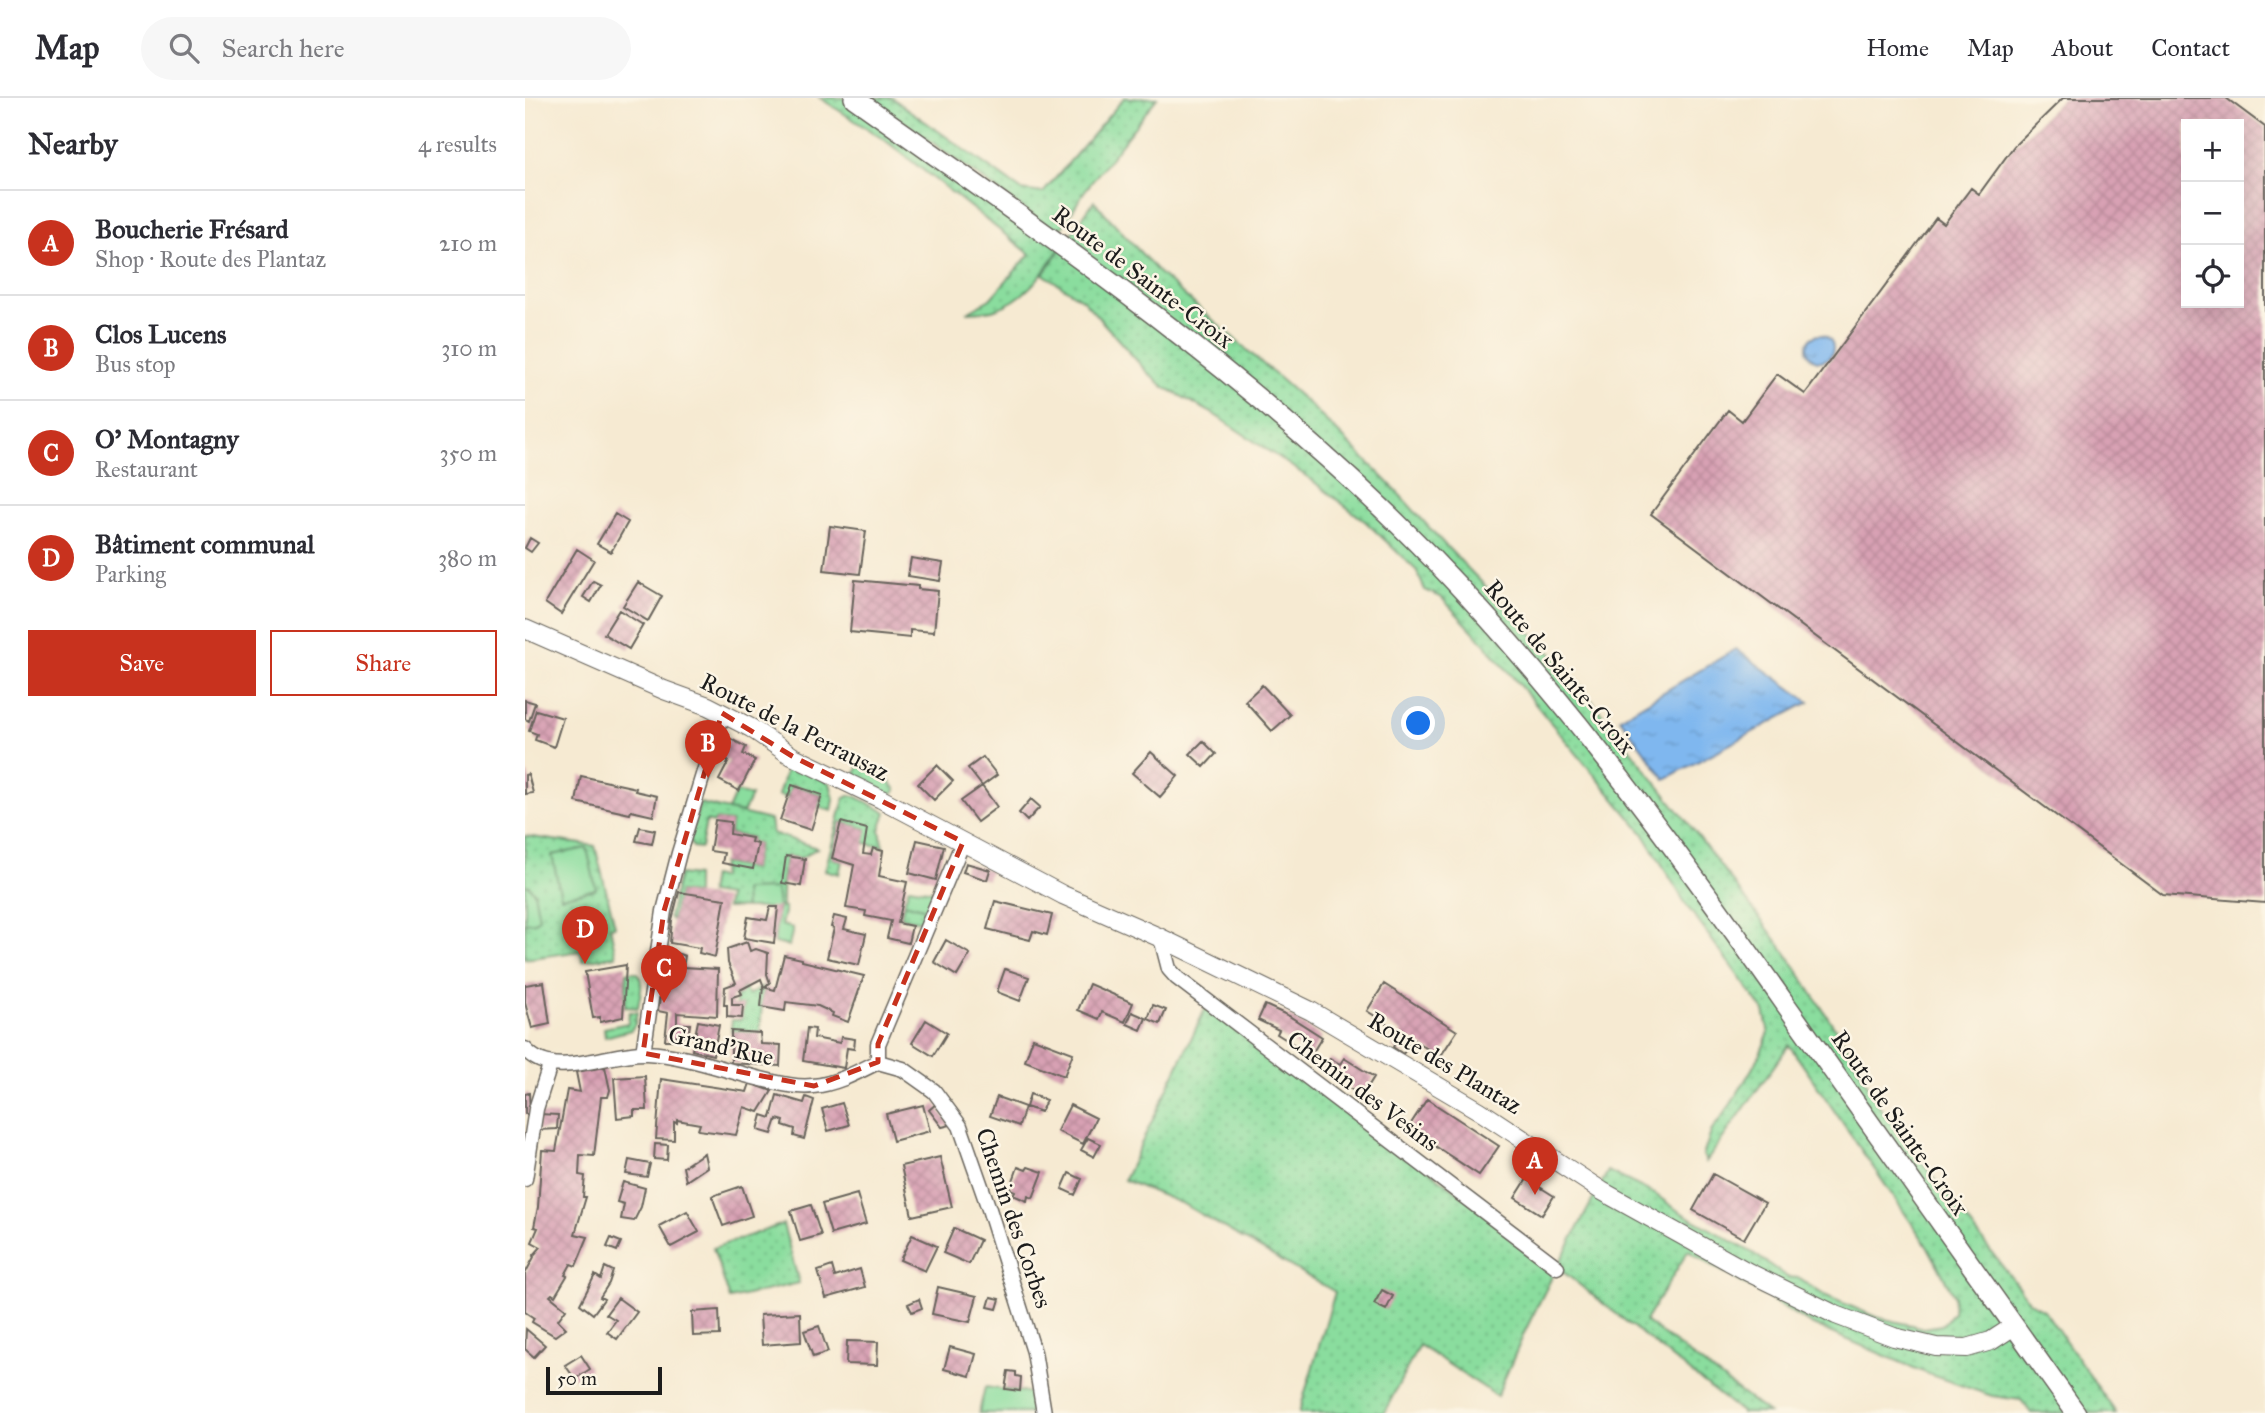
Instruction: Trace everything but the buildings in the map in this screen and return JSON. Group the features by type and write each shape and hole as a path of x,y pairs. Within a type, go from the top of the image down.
{"main road":[{"name":"Route de Sainte-Croix","path":"854,98 1137,301 1248,388 1374,500 1497,627 1601,751 1688,865 2076,1413"}],"street":[{"name":"Route de la Perrausaz","path":"525,629 722,713 751,728 792,756 963,842"},
{"path":"643,1053 659,933 679,853 722,713"},
{"name":"Route des Plantaz","path":"963,842 1063,895 1161,938 1311,1012 1480,1111 1602,1191 1748,1272 1836,1315 1894,1337 1936,1347 1967,1348 1991,1341 2014,1326"},
{"path":"878,1062 879,1044 903,981 963,842"},
{"name":"Chemin des Vesins","path":"1161,938 1169,969 1177,978 1557,1267"},
{"path":"525,1049 536,1060 550,1065 536,1109 525,1179"},
{"name":"Grand'Rue","path":"550,1065 643,1053 686,1058 783,1084 814,1086 850,1076 878,1062"},
{"name":"Chemin des Corbes","path":"878,1062 903,1069 934,1091 960,1126 1034,1352 1044,1413"}],"highlighted area":[{"path":"722,713 792,756 963,842 878,1044 878,1062 814,1086 643,1053 664,911"}],"green space":[{"path":"820,98 843,98 994,199 1060,248 1040,276 1016,299 989,311 967,312 990,299 1030,254 886,141"},
{"path":"871,98 892,98 1021,190 1043,193 1124,98 1157,98 1084,192 1058,234"},
{"path":"1094,201 1159,273 1311,406 1388,482 1445,545 1569,672 1786,953 1846,1045 1881,1109 2030,1302 2044,1310 2116,1413 2031,1413 2021,1400 1992,1396 1928,1374 1813,1325 1688,1251 1645,1321 1768,1413 1742,1413 1557,1267 1608,1171 1655,1194 1677,1210 1753,1253 1787,1277 1798,1278 1824,1295 1876,1317 1924,1328 1942,1325 1953,1313 1954,1296 1928,1247 1789,1045 1706,1162 1703,1155 1712,1130 1758,1059 1769,1033 1764,1011 1687,906 1643,833 1486,645 1441,597 1425,590 1416,570 1366,522 1309,478 1212,413 1164,387 1146,371 1083,300 1043,274"},
{"path":"789,761 830,783 834,799 832,811 818,807 822,795 792,785 787,798 778,795"},
{"path":"866,762 880,770 890,781 896,790 891,795 856,777 858,767"},
{"path":"736,792 751,796 743,813 728,810"},
{"path":"855,796 886,812 880,830 883,847 864,843 866,829 841,822 832,858 842,861 839,874 825,870 844,799"},
{"path":"700,803 770,820 772,833 817,848 801,858 786,856 782,907 726,908 728,896 709,893 712,876 721,878 722,863 753,869 758,844 751,842 751,837 730,834 731,822 715,820 714,823 706,821 701,848 693,847 689,840"},
{"path":"525,836 595,846 615,926 610,927 616,956 583,961 580,951 525,959"},
{"path":"587,848 596,889 561,897 552,855"},
{"path":"679,874 696,876 696,895 679,892 672,920 669,917"},
{"path":"525,885 534,892 539,918 535,922 525,923"},
{"path":"909,887 934,891 927,909 904,903"},
{"path":"776,889 778,907 785,908 781,925 793,928 789,946 774,943 778,908 745,908 744,890"},
{"path":"904,903 927,909 921,921 901,917"},
{"path":"627,972 636,972 641,980 638,1008 625,1007"},
{"path":"763,987 760,1033 731,1031 732,1020 741,1020 743,1006 736,1005 736,996 741,994 740,990 744,988 748,995"},
{"path":"1208,1003 1557,1267 1497,1396 1419,1345 1384,1413 1299,1413 1335,1292 1183,1204 1124,1180"},
{"path":"629,1012 637,1012 631,1030 605,1037 604,1028 628,1023"},
{"path":"783,1224 799,1283 730,1299 713,1248"},
{"path":"985,1387 1035,1394 1037,1413 979,1413"}],"water":[{"path":"1820,335 1829,339 1833,348 1829,357 1820,361 1811,357 1807,348 1811,339"},
{"path":"1736,649 1809,702 1665,779 1620,718"}],"place":[{"name":"Clos Lucens","path":"708,778"},
{"name":"Bâtiment communal","path":"585,964"},
{"name":"O' Montagny","path":"664,1003"},
{"name":"Boucherie Frésard","path":"1535,1195"}]}
